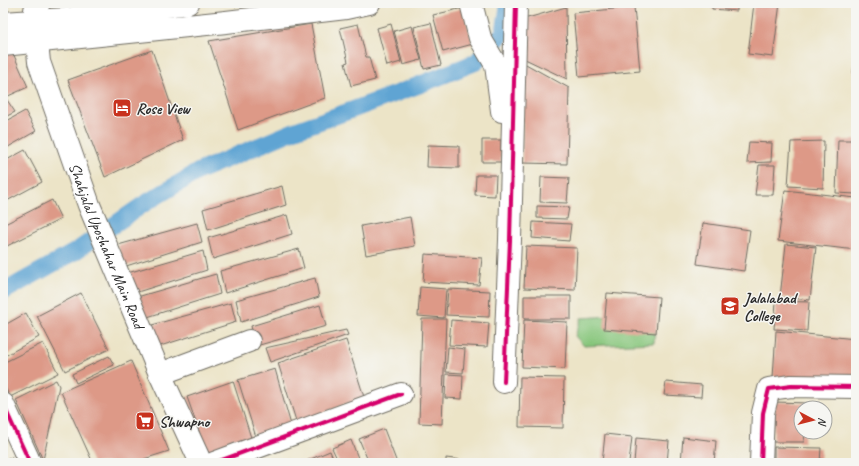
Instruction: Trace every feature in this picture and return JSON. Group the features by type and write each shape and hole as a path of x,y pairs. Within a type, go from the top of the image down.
{"main road":[{"path":"3,45 36,16 66,19 188,3"},
{"path":"3,23 36,16 226,22 346,8 369,3"},
{"path":"471,3 480,38 496,65 508,148 504,222 510,240"},
{"path":"504,382 510,240 516,3"},
{"name":"Shahjalal Uposhahar Main Road","path":"36,16 39,62 89,205 160,374 201,463"},
{"path":"160,374 249,341"},
{"path":"761,463 763,413 769,389 791,386 856,387"},
{"path":"214,463 401,394"},
{"path":"3,404 30,463"}],"green space":[{"path":"656,313 654,343 584,346 575,336 581,318"}],"building":[{"path":"62,3 119,3 64,13"},
{"path":"712,3 737,3 737,11 712,9"},
{"path":"754,3 780,3 773,57 748,54"},
{"path":"566,7 567,79 523,58 524,19"},
{"path":"634,7 640,71 579,77 573,13"},
{"path":"463,8 473,44 443,52 433,15"},
{"path":"431,23 441,65 424,69 414,27"},
{"path":"311,24 325,98 238,130 209,41"},
{"path":"358,24 366,57 369,57 375,80 351,86 345,63 348,62 340,28"},
{"path":"391,24 401,62 387,66 377,28"},
{"path":"412,26 421,60 403,65 394,31"},
{"path":"152,50 183,140 105,177 68,80"},
{"path":"855,50 856,73 853,73"},
{"path":"12,51 28,87 6,97 3,89 3,55"},
{"path":"524,63 569,88 567,164 522,163"},
{"path":"3,94 15,112 3,118"},
{"path":"25,111 36,131 3,150 3,123"},
{"path":"482,140 501,140 501,162 482,162"},
{"path":"838,140 856,140 856,194 836,193"},
{"path":"824,141 823,188 788,186 791,142"},
{"path":"749,142 772,143 771,162 747,163"},
{"path":"428,145 459,146 459,168 427,167"},
{"path":"25,150 42,182 3,203 3,162"},
{"path":"759,165 775,165 773,195 755,195"},
{"path":"476,175 496,175 495,196 475,195"},
{"path":"541,177 569,178 567,203 540,202"},
{"path":"282,186 286,205 208,230 203,209"},
{"path":"785,190 856,198 856,250 778,241"},
{"path":"52,200 61,219 3,248 3,225"},
{"path":"537,206 569,207 567,219 537,218"},
{"path":"287,215 292,234 213,259 208,238"},
{"path":"410,217 415,246 366,255 361,226"},
{"path":"533,222 571,224 569,241 532,238"},
{"path":"197,223 202,242 123,267 118,245"},
{"path":"703,223 750,230 744,271 697,264"},
{"path":"786,244 816,247 810,300 780,297"},
{"path":"526,246 577,248 575,290 524,288"},
{"path":"299,249 304,268 225,293 220,271"},
{"path":"203,251 207,270 128,295 124,274"},
{"path":"425,254 482,258 479,285 423,282"},
{"path":"216,274 220,294 141,319 137,297"},
{"path":"315,278 319,297 241,322 236,300"},
{"path":"420,287 446,289 444,318 418,316"},
{"path":"448,289 490,291 489,317 446,315"},
{"path":"81,293 109,349 65,371 37,316"},
{"path":"607,293 659,297 656,333 604,329"},
{"path":"524,296 571,296 571,319 524,319"},
{"path":"776,301 809,302 807,331 774,329"},
{"path":"231,303 236,322 157,347 152,325"},
{"path":"320,305 326,326 256,346 251,326"},
{"path":"26,313 39,337 3,357 3,326"},
{"path":"422,319 446,319 442,424 419,423"},
{"path":"451,320 489,323 487,347 449,345"},
{"path":"524,320 567,322 565,369 522,367"},
{"path":"346,330 348,335 270,362 265,348"},
{"path":"776,331 856,339 856,381 773,378"},
{"path":"346,340 364,397 297,424 278,363"},
{"path":"43,343 58,373 10,397 3,383 3,363"},
{"path":"448,347 465,349 463,373 446,372"},
{"path":"109,356 114,365 76,383 72,374"},
{"path":"131,361 169,451 144,459 143,463 93,463 61,392"},
{"path":"275,369 291,425 256,437 238,380"},
{"path":"446,374 463,375 462,399 445,398"},
{"path":"520,377 564,378 563,428 519,427"},
{"path":"56,380 59,386 43,460 16,400"},
{"path":"233,381 253,444 209,459 187,397"},
{"path":"666,382 702,385 701,397 664,395"},
{"path":"775,402 793,403 793,440 804,440 804,442 773,442"},
{"path":"384,429 397,463 369,463 359,439"},
{"path":"605,434 632,437 629,463 602,463"},
{"path":"683,437 716,441 714,463 681,463"},
{"path":"636,438 669,441 667,463 634,463"},
{"path":"351,440 360,463 339,463 332,448"},
{"path":"774,447 821,448 820,463 774,463"},
{"path":"330,451 335,463 307,463 306,461"},
{"path":"14,456 17,463 3,463 3,461"},
{"path":"446,458 479,462 479,463 446,463"}],"waterway":[{"path":"3,292 76,251 144,204 199,171 296,130 419,85 476,62 504,32 508,7"}],"cycle path":[{"path":"504,382 510,240 516,3"},
{"path":"761,463 763,413 769,389 791,386 856,387"},
{"path":"214,463 401,394"},
{"path":"3,404 30,463"}],"place":[{"name":"Rose View","path":"122,108"},
{"name":"Jalalabad College","path":"730,306"},
{"name":"Shwapno","path":"145,421"}]}
